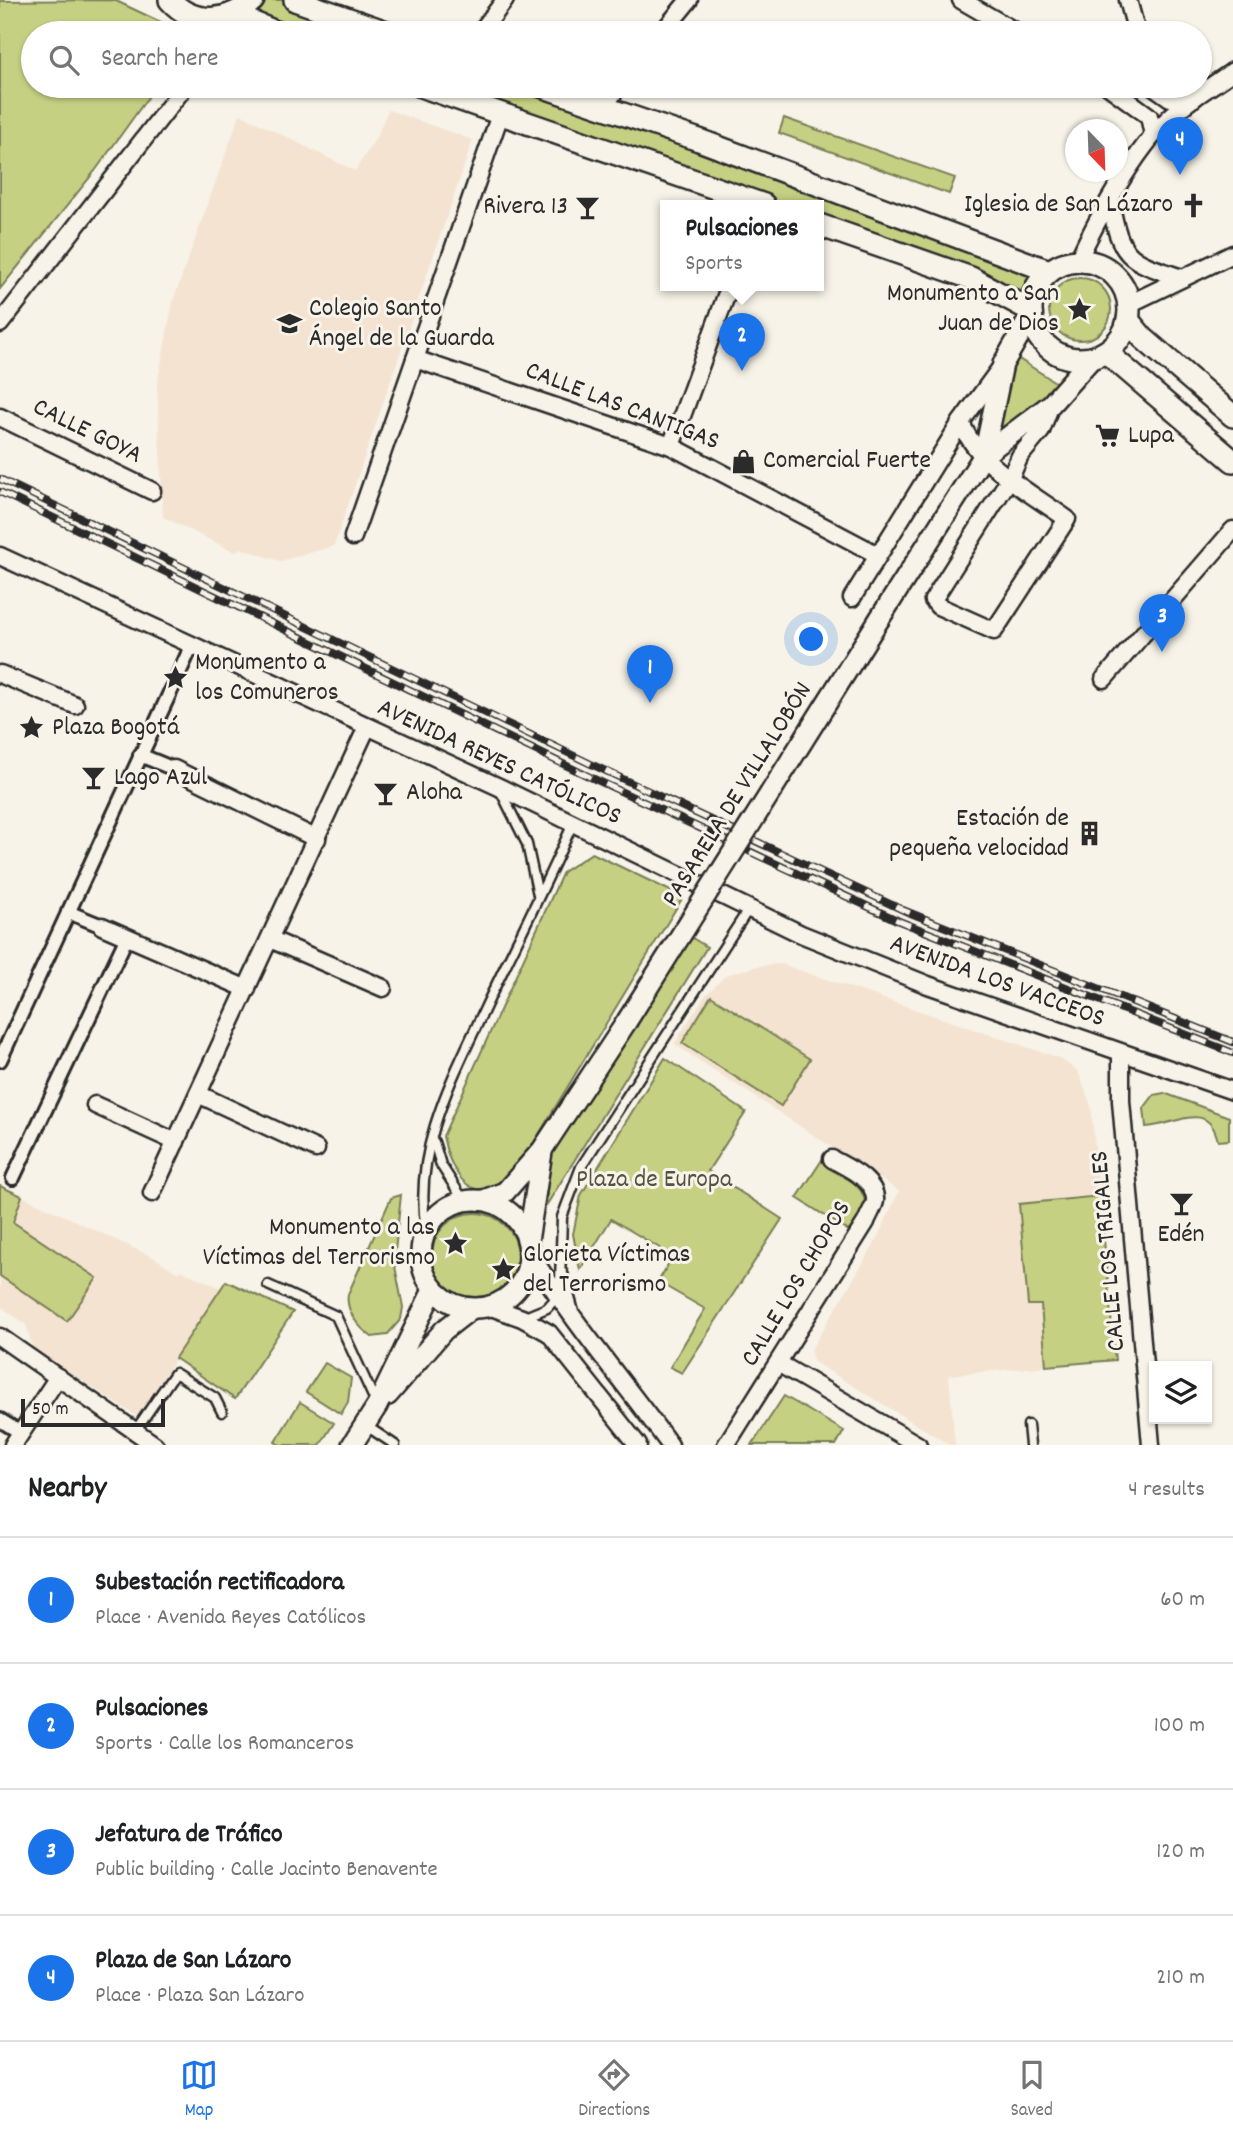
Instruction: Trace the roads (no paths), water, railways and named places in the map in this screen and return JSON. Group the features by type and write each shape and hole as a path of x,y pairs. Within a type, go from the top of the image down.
{"main road":[{"path":"170,0 199,21"},
{"path":"227,21 253,0"},
{"path":"296,0 355,21"},
{"path":"458,98 750,200"},
{"path":"574,98 699,140 1049,271"},
{"path":"824,227 971,278 1030,313"},
{"path":"1129,312 1124,333 1099,355 1064,357 1051,351 1034,330 1030,313 1032,295 1049,271 1078,260 1093,262 1112,273 1125,290 1129,312 1143,338 1233,416"},
{"path":"1099,355 1233,461"}],"street":[{"path":"489,21 505,0"},
{"path":"672,21 689,0"},
{"path":"961,0 997,21"},
{"path":"1128,0 1134,21"},
{"path":"1212,85 1233,71"},
{"path":"0,324 176,98"},
{"path":"602,108 610,98"},
{"path":"1125,98 1149,116 1153,135"},
{"path":"1078,260 1110,201 1153,135 1193,98"},
{"path":"353,537 502,112"},
{"path":"1110,201 1115,234 1128,255 1141,265 1182,278"},
{"path":"1129,312 1182,278 1233,254"},
{"path":"671,446 728,291"},
{"path":"852,598 961,422 1003,364 1030,313"},
{"path":"985,455 1051,404 1099,355"},
{"name":"CALLE LAS CANTIGAS","path":"415,359 671,446 878,555"},
{"path":"985,455 1003,364"},
{"path":"961,422 968,440 1010,478 1067,519 998,630 938,606 933,600 1010,478 1020,456 1041,431 1051,404"},
{"name":"CALLE GOYA","path":"0,417 152,491"},
{"name":"PASARELA DE VILLALOBÓN","path":"474,1201 505,1192 542,1150 627,1021 985,455"},
{"path":"1104,679 1233,530"},
{"name":"AVENIDA REYES CATÓLICOS","path":"0,556 499,787 748,910"},
{"path":"0,1060 192,645"},
{"path":"0,674 75,705"},
{"path":"152,1193 367,727"},
{"path":"140,755 317,839"},
{"name":"AVENIDA LOS VACCEOS","path":"748,910 928,985 1233,1091"},
{"path":"68,912 247,989"},
{"path":"13,1178 127,937"},
{"path":"270,939 383,988"},
{"name":"CALLE LOS TRIGALES","path":"1121,1053 1121,1101 1151,1445"},
{"path":"198,1094 316,1149"},
{"path":"95,1105 176,1142"},
{"path":"377,1406 444,1330 516,1290 524,1278 542,1150"},
{"name":"CALLE LOS CHOPOS","path":"726,1445 866,1222 875,1201 872,1189 863,1178 832,1159"},
{"path":"638,1445 549,1333 522,1318 481,1308 455,1306 433,1290 421,1265 421,1241 426,1228 440,1212 474,1201 510,1212 522,1226 529,1247 557,1297 576,1317 670,1445"},
{"path":"352,1445 377,1406 433,1290"},
{"path":"0,1337 155,1445"},
{"path":"778,1363 918,1445"},
{"path":"0,1420 17,1439 58,1377"}],"lane":[{"path":"499,787 527,844 538,896"},
{"path":"426,1228 422,1203 425,1167 435,1125 573,823"},
{"path":"522,1318 547,1308 557,1297 562,1217 581,1167 748,910"},
{"path":"435,1125 434,1147 445,1172 474,1201"},
{"path":"561,1264 576,1317"},
{"path":"268,1284 336,1316 377,1406"},
{"path":"135,1431 175,1373 215,1398 222,1412"},
{"path":"1028,1424 1030,1445"},
{"path":"365,1426 395,1445"}],"railway":[{"path":"0,479 593,765 903,910 1233,1042"},
{"path":"0,492 588,776 899,921 1233,1053"}],"place":[{"name":"Plaza de San Lázaro","path":"1180,175"},
{"name":"Iglesia de San Lázaro","path":"1193,205"},
{"name":"Rivera 13","path":"588,207"},
{"name":"Monumento a San Juan de Dios","path":"1079,309"},
{"name":"Colegio Santo Ángel de la Guarda","path":"289,324"},
{"name":"Pulsaciones","path":"742,371"},
{"name":"Lupa","path":"1108,436"},
{"name":"Comercial Fuerte","path":"743,461"},
{"name":"Jefatura de Tráfico","path":"1162,652"},
{"name":"Monumento a los Comuneros","path":"175,678"},
{"name":"Subestación rectificadora","path":"650,703"},
{"name":"Plaza Bogotá","path":"32,728"},
{"name":"Lago Azul","path":"94,778"},
{"name":"Aloha","path":"386,793"},
{"name":"Estación de pequeña velocidad","path":"1089,834"},
{"name":"Edén","path":"1181,1203"},
{"name":"Monumento a las Víctimas del Terrorismo","path":"455,1243"},
{"name":"Glorieta Víctimas del Terrorismo","path":"503,1270"}],"park label":[{"name":"Plaza de Europa","path":"654,1180"}]}
